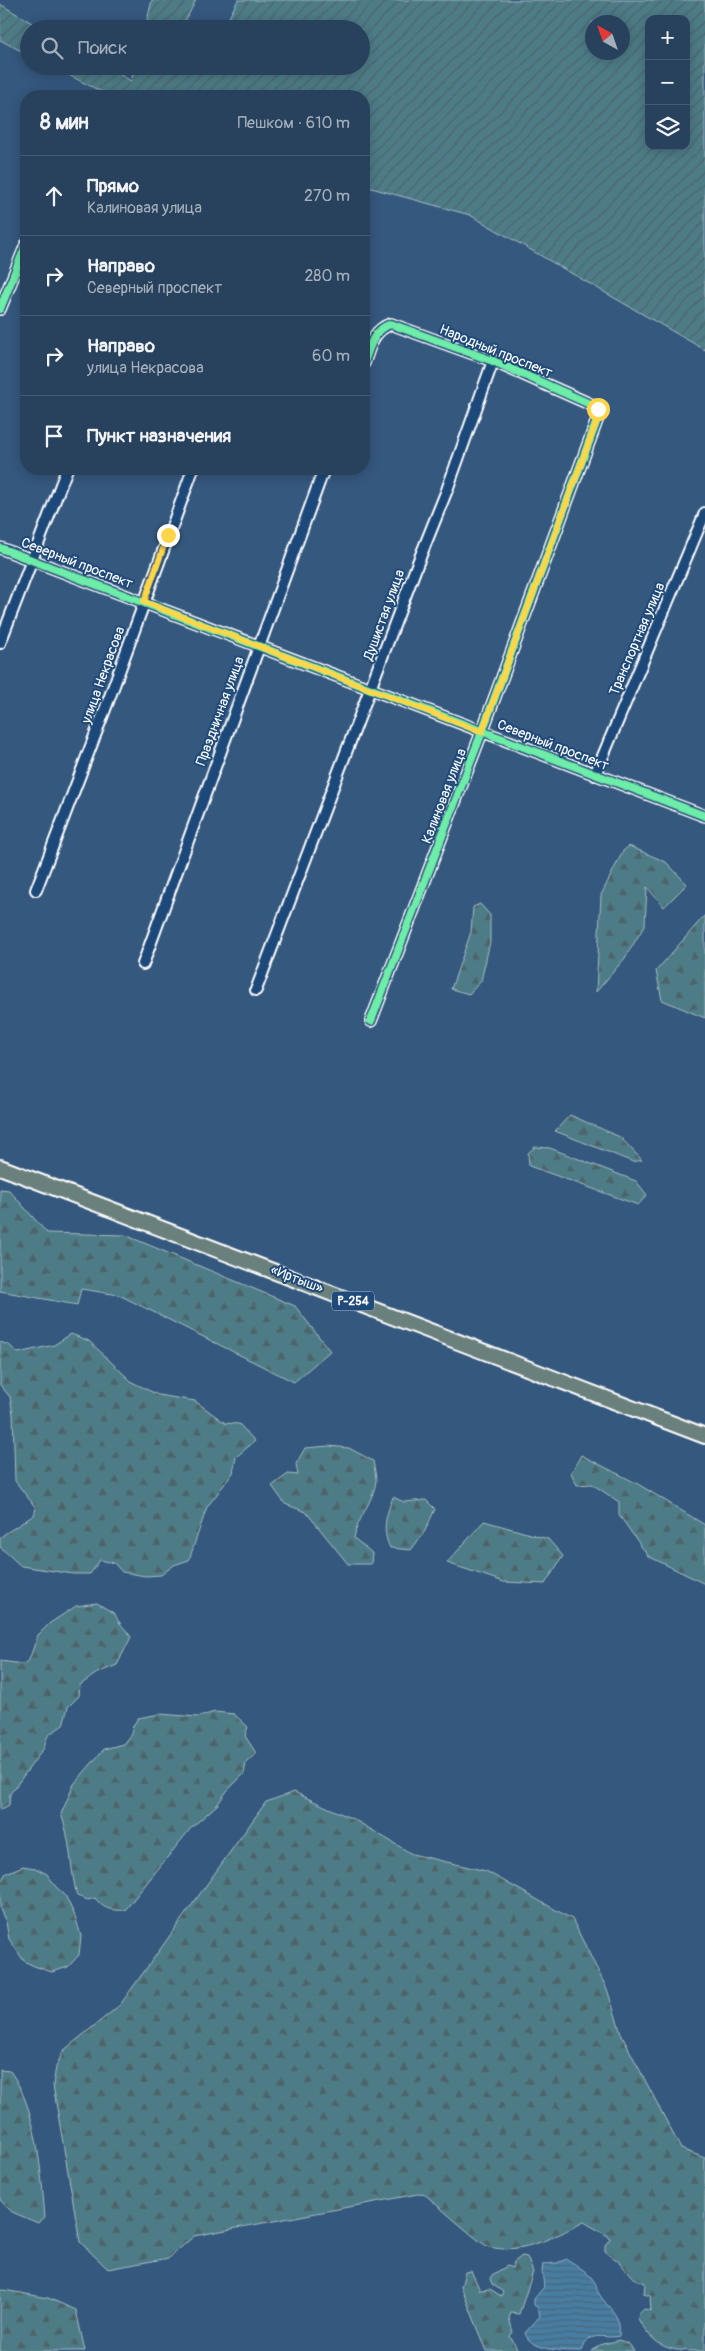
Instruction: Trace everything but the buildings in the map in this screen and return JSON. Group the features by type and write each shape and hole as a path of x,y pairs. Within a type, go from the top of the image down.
{"highway":[{"name":"«Иртыш»","path":"0,1167 705,1436"}],"street":[{"path":"0,310 20,260"},
{"name":"Народный проспект","path":"370,347 375,334 382,327 391,324 492,361 598,409"},
{"name":"Душистая улица","path":"256,990 417,565 448,490 492,361"},
{"name":"Калиновая улица","path":"371,1021 482,732 599,415 598,409"},
{"path":"0,643 65,475"},
{"name":"улица Некрасова","path":"36,890 191,475"},
{"name":"Праздничная улица","path":"142,964 322,475"},
{"name":"Транспортная улица","path":"595,775 705,513"},
{"name":"Северный проспект","path":"0,548 705,816"}],"green space":[{"path":"152,0 196,0 186,20 147,20"},
{"path":"238,0 705,0 705,350 470,215 370,188 370,90 98,90 69,75 121,75 131,81 133,75 370,75 370,20 228,20"},
{"path":"0,4 27,20 20,20 20,50 0,40"},
{"path":"629,846 666,862 687,884 664,907 647,887 645,925 625,958 596,992 601,895 623,851"},
{"path":"480,904 490,915 490,942 481,981 469,994 451,989 471,932 473,907"},
{"path":"705,915 705,1018 662,1000 656,971"},
{"path":"570,1115 620,1137 642,1160 633,1162 555,1131"},
{"path":"535,1147 550,1148 636,1181 647,1195 638,1205 529,1166 528,1153"},
{"path":"0,1189 9,1190 47,1233 125,1235 295,1306 330,1351 294,1382 119,1295 81,1289 77,1305 0,1291"},
{"path":"71,1334 89,1341 132,1382 158,1395 195,1401 225,1423 239,1424 255,1441 236,1457 233,1473 207,1507 189,1560 174,1565 161,1575 145,1576 122,1572 114,1563 100,1560 90,1574 73,1574 21,1566 0,1547 0,1539 3,1535 34,1515 36,1508 15,1481 13,1414 10,1397 0,1385 0,1342 9,1345 18,1353 54,1345"},
{"path":"329,1446 349,1448 373,1461 376,1479 375,1488 358,1523 354,1538 372,1553 371,1564 348,1564 306,1512 285,1504 272,1486 288,1474 298,1475 296,1464 305,1448"},
{"path":"581,1455 638,1484 705,1525 705,1584 648,1556 619,1515 619,1502 592,1484 577,1485 571,1473"},
{"path":"393,1497 404,1502 426,1500 435,1509 425,1531 411,1550 390,1548 387,1541 385,1529 388,1510"},
{"path":"484,1521 548,1539 563,1556 545,1584 504,1582 447,1563"},
{"path":"97,1603 115,1614 131,1637 117,1665 97,1673 80,1685 79,1696 68,1707 63,1725 48,1736 44,1748 10,1794 9,1805 0,1810 0,1661 23,1664 29,1660 38,1635 50,1623 76,1606"},
{"path":"215,1712 234,1714 248,1727 245,1736 256,1753 246,1763 244,1774 227,1791 217,1805 191,1828 125,1910 108,1908 101,1905 95,1898 88,1900 77,1896 67,1834 61,1814 74,1784 104,1749 123,1744 131,1734 138,1718 160,1714 198,1717"},
{"path":"294,1792 355,1820 412,1854 486,1871 572,1919 607,1989 622,2036 681,2149 705,2158 705,2351 674,2349 666,2347 652,2338 638,2319 639,2312 645,2309 651,2311 650,2296 644,2294 645,2283 633,2278 619,2262 605,2251 605,2245 610,2239 608,2236 584,2222 538,2243 514,2248 501,2249 489,2247 467,2231 423,2193 194,2236 169,2258 108,2269 80,2242 53,2085 56,2067 63,2051 120,2005 266,1802"},
{"path":"23,1866 35,1868 47,1874 56,1887 65,1895 75,1916 81,1936 79,1955 68,1967 52,1972 34,1966 24,1961 9,1939 6,1922 0,1909 0,1883 6,1873"},
{"path":"0,2070 10,2071 19,2086 32,2121 39,2160 45,2217 38,2223 12,2212 0,2200"},
{"path":"522,2256 527,2257 533,2272 519,2314 511,2313 509,2318 513,2332 510,2336 518,2351 487,2351 461,2287 465,2272 471,2271 480,2290 490,2289 501,2296 503,2292 492,2284 490,2279 492,2275 507,2266 512,2268 514,2262"},
{"path":"4,2290 48,2298 76,2310 85,2351 0,2351 0,2291"},
{"path":"619,2340 629,2344 634,2351 592,2351 600,2345"}],"water":[{"path":"567,2259 591,2277 597,2291 616,2317 619,2328 619,2336 593,2337 585,2344 582,2351 540,2347 528,2339 525,2333 540,2316 538,2308 534,2305 534,2299 544,2287 543,2264 557,2263"}],"cycle path":[{"path":"0,309 20,260"},
{"path":"370,345 376,334 391,324 493,361 592,405 598,409 599,415 482,732 371,1021"},
{"path":"0,548 705,816"}],"route":[{"path":"168,535 144,602 482,732 599,415 598,409"}]}
